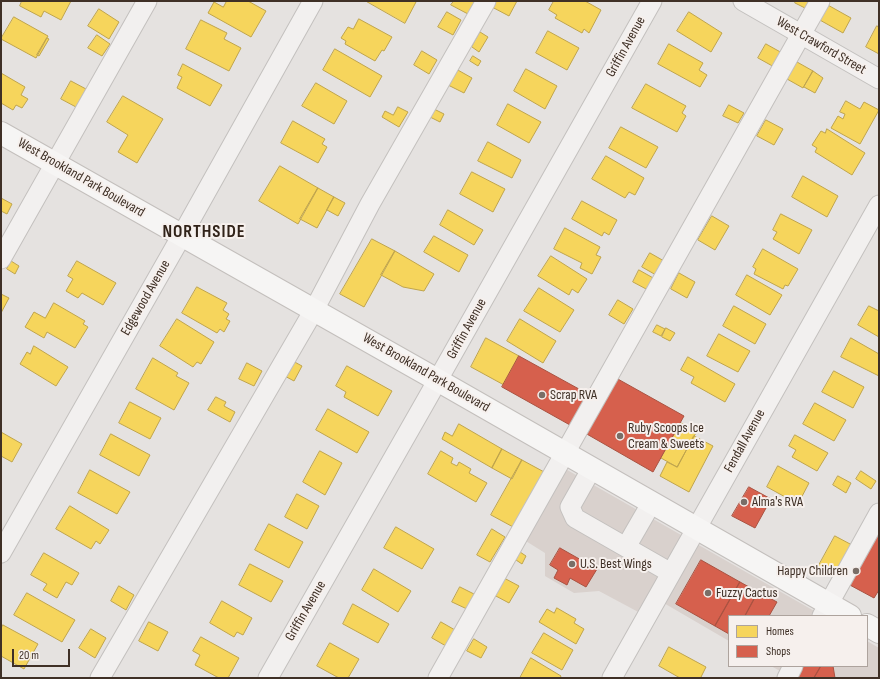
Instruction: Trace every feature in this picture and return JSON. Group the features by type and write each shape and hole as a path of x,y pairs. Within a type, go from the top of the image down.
{"main road":[{"name":"West Brookland Park Boulevard","path":"1,133 697,528 825,610 846,615"},
{"path":"868,626 879,632"}],"street":[{"path":"1,259 147,1"},
{"name":"Edgewood Avenue","path":"1,553 313,1"},
{"path":"100,678 314,310 374,197 486,1"},
{"name":"Griffin Avenue","path":"268,678 652,1"},
{"name":"West Crawford Street","path":"743,1 879,79"},
{"path":"438,678 820,1"},
{"name":"Fendall Avenue","path":"612,678 879,205"},
{"path":"592,468 570,507 575,518 671,573"},
{"path":"626,547 652,502"},
{"path":"825,610 879,513"},
{"path":"786,678 792,667"}],"shaded area":[{"path":"562,467 821,615 728,615 728,640 650,595 642,614 599,591 574,593 545,576 545,553 521,538"},
{"path":"868,642 879,648 879,678 779,678 780,671 773,667 868,667"}],"building: Homes":[{"path":"22,1 71,1 61,20 44,11 41,17 20,6"},
{"path":"227,1 248,1 266,11 251,37 208,13 214,2 223,7"},
{"path":"366,1 414,1 416,2 405,23"},
{"path":"454,1 475,1 468,14 451,5"},
{"path":"496,1 517,1 509,16 492,7"},
{"path":"554,1 585,1 601,10 589,33 584,29 582,33 555,18 557,15 549,10"},
{"path":"796,1 809,1 805,8 795,3"},
{"path":"826,4 851,18 843,33 818,19"},
{"path":"99,9 119,22 109,39 88,26"},
{"path":"447,12 461,20 453,35 438,27"},
{"path":"689,12 722,33 711,52 677,31"},
{"path":"14,17 48,36 36,58 1,39"},
{"path":"359,19 392,37 384,51 382,50 375,61 345,44 346,41 341,38 348,27 353,29"},
{"path":"201,20 227,33 224,39 241,48 229,71 186,49"},
{"path":"877,26 879,27 879,54 866,47"},
{"path":"548,31 579,48 567,70 536,53"},
{"path":"480,32 488,37 479,52 472,47"},
{"path":"97,35 110,44 102,56 88,48"},
{"path":"47,38 49,39 39,56 37,55"},
{"path":"669,44 703,63 699,70 707,75 700,87 658,64"},
{"path":"766,44 784,54 776,68 758,58"},
{"path":"335,49 382,76 370,97 323,70"},
{"path":"422,51 437,60 429,74 414,65"},
{"path":"473,56 481,61 478,66 470,61"},
{"path":"797,62 813,71 803,88 787,79"},
{"path":"183,64 222,85 210,106 177,88 182,77 178,75"},
{"path":"456,69 472,78 464,93 448,85"},
{"path":"526,69 557,86 545,109 514,91"},
{"path":"813,71 823,78 815,93 804,87"},
{"path":"1,73 25,87 21,95 28,99 22,108 16,105 13,110 1,103"},
{"path":"71,81 86,89 76,107 61,99"},
{"path":"316,83 347,101 334,124 302,106"},
{"path":"646,84 686,106 682,113 686,116 677,132 632,108"},
{"path":"123,96 163,119 137,163 118,152 128,135 107,122"},
{"path":"846,101 860,109 864,102 879,110 860,144 831,128 838,116 843,119 845,114 840,112"},
{"path":"508,104 541,122 529,143 497,125"},
{"path":"729,105 744,113 738,123 723,116"},
{"path":"398,107 408,112 399,127 382,117 385,111 393,115"},
{"path":"434,109 444,114 440,122 430,117"},
{"path":"766,120 783,129 774,145 757,136"},
{"path":"293,121 325,139 322,144 327,147 318,163 281,143"},
{"path":"621,127 658,147 646,168 609,148"},
{"path":"827,129 865,153 852,175 815,152 817,148 812,145 821,131 825,133"},
{"path":"488,142 521,160 512,178 478,161"},
{"path":"606,156 644,178 635,195 629,192 625,198 592,179"},
{"path":"280,166 318,188 298,224 259,201"},
{"path":"472,172 505,189 493,212 460,194"},
{"path":"803,176 838,196 827,217 792,197"},
{"path":"318,188 334,197 317,228 300,219"},
{"path":"334,197 345,203 338,216 327,210"},
{"path":"1,198 12,204 7,214 1,211"},
{"path":"582,201 617,220 609,235 604,232 602,236 572,219"},
{"path":"448,210 483,230 474,245 440,225"},
{"path":"781,214 812,230 799,254 773,239 777,232 773,230"},
{"path":"712,216 729,226 715,250 698,240"},
{"path":"565,228 600,247 596,255 601,257 592,274 580,268 582,263 554,249"},
{"path":"434,236 468,255 459,272 424,252"},
{"path":"372,239 395,251 364,307 340,294"},
{"path":"763,249 798,269 788,286 785,285 783,289 754,274 756,269 753,267"},
{"path":"395,251 434,274 424,291 403,287 381,275"},
{"path":"650,253 664,261 656,275 642,267"},
{"path":"551,256 587,279 578,293 572,289 569,295 538,276"},
{"path":"11,261 19,266 15,274 7,269"},
{"path":"77,261 116,283 103,305 82,293 78,298 66,291 73,279 68,276"},
{"path":"639,270 655,279 648,290 633,282"},
{"path":"679,273 695,282 687,298 671,289"},
{"path":"747,275 782,295 770,315 736,295"},
{"path":"197,287 227,303 223,310 229,314 226,319 230,321 224,332 220,329 217,333 182,313"},
{"path":"539,288 574,310 560,332 524,311"},
{"path":"1,294 9,298 1,313"},
{"path":"618,300 633,309 624,324 609,315"},
{"path":"54,303 85,321 83,324 88,327 75,348 47,332 44,338 25,327 34,312 45,318"},
{"path":"734,306 766,324 755,344 723,326"},
{"path":"869,306 879,311 879,337 858,325"},
{"path":"177,319 214,342 201,364 197,362 193,367 160,346"},
{"path":"520,319 556,341 543,363 507,341"},
{"path":"657,325 665,329 661,336 653,332"},
{"path":"666,328 675,333 670,341 662,337"},
{"path":"719,334 750,351 738,372 707,356"},
{"path":"486,338 519,356 504,385 471,367"},
{"path":"851,338 879,354 879,376 841,357"},
{"path":"34,346 68,367 56,386 20,364 27,352 30,354"},
{"path":"688,357 735,384 725,402 691,383 694,377 681,370"},
{"path":"153,358 178,373 176,376 189,383 174,410 136,389"},
{"path":"289,359 302,366 294,381 281,374"},
{"path":"247,363 262,371 254,386 239,379"},
{"path":"347,366 392,391 378,416 344,397 346,392 336,386"},
{"path":"834,371 864,387 853,408 822,392"},
{"path":"216,397 226,402 224,406 235,412 230,422 208,410"},
{"path":"130,402 161,418 150,439 119,423"},
{"path":"815,403 846,420 834,441 803,424"},
{"path":"328,409 369,432 357,453 316,430"},
{"path":"681,423 697,431 677,467 661,458"},
{"path":"459,424 502,449 492,468 442,439 445,432 452,436"},
{"path":"1,432 22,444 12,462 1,456"},
{"path":"111,434 150,455 139,476 100,455"},
{"path":"795,435 828,453 817,471 792,457 796,450 789,446"},
{"path":"694,436 713,446 689,492 660,476 667,462 677,467"},
{"path":"502,449 522,460 512,479 492,468"},
{"path":"320,451 342,463 325,495 303,482"},
{"path":"441,451 453,458 451,463 457,466 459,462 471,469 469,473 487,483 476,502 428,474"},
{"path":"522,460 546,473 515,528 491,515"},
{"path":"778,466 809,483 798,504 767,487"},
{"path":"90,470 130,492 117,514 78,493"},
{"path":"861,471 876,481 871,489 856,479"},
{"path":"838,476 851,483 846,493 833,485"},
{"path":"297,494 319,506 307,529 285,517"},
{"path":"70,506 109,530 100,544 96,541 91,549 56,529"},
{"path":"269,524 303,542 289,568 255,550"},
{"path":"396,527 434,549 422,569 384,548"},
{"path":"492,529 505,537 490,562 477,555"},
{"path":"835,536 852,545 836,576 818,567"},
{"path":"520,552 526,556 522,564 516,560"},
{"path":"44,553 79,573 72,585 66,582 57,598 43,590 47,584 31,575"},
{"path":"250,564 283,581 271,602 239,585"},
{"path":"374,569 411,591 398,612 362,590"},
{"path":"504,578 519,586 509,603 494,595"},
{"path":"119,586 134,595 126,610 111,601"},
{"path":"460,587 474,594 467,609 452,602"},
{"path":"27,593 75,620 62,642 14,615"},
{"path":"222,601 252,618 243,635 237,632 234,637 210,623"},
{"path":"353,604 389,624 378,643 343,624"},
{"path":"557,608 576,619 574,623 584,629 576,644 539,622 547,609 554,613"},
{"path":"149,622 168,632 158,651 139,641"},
{"path":"441,622 455,630 446,646 432,638"},
{"path":"3,625 38,644 24,669 1,656 1,629"},
{"path":"91,629 106,638 95,658 79,648"},
{"path":"544,633 573,650 562,670 532,653"},
{"path":"201,637 239,658 228,678 219,678 195,665 200,655 193,651"},
{"path":"474,639 487,647 481,658 467,651"},
{"path":"330,643 359,659 348,678 339,678 317,666"},
{"path":"669,647 706,667 701,677 703,678 680,678 659,666"},
{"path":"531,658 561,676 560,678 520,678"}],"building: Shops":[{"path":"519,356 588,394 570,425 502,387"},
{"path":"616,378 684,416 653,472 585,433"},
{"path":"749,487 771,499 755,528 732,516"},
{"path":"876,534 879,536 879,590 874,598 848,584"},
{"path":"560,548 597,569 586,587 570,578 567,585 554,578 558,570 550,565"},
{"path":"701,560 740,582 715,626 676,604"},
{"path":"740,582 758,592 746,615 728,615 728,633 715,626"},
{"path":"758,592 777,602 770,615 746,615"},
{"path":"801,667 820,667 814,678 795,678"},
{"path":"820,667 833,667 835,678 814,678"}],"place":[{"name":"Scrap RVA","path":"542,395"},
{"name":"Ruby Scoops Ice Cream & Sweets","path":"620,436"},
{"name":"Alma's RVA","path":"744,502"},
{"name":"U.S. Best Wings","path":"572,564"},
{"name":"Happy Children","path":"856,571"},
{"name":"Fuzzy Cactus","path":"708,593"}],"district":[{"name":"NORTHSIDE","path":"204,232"}]}
